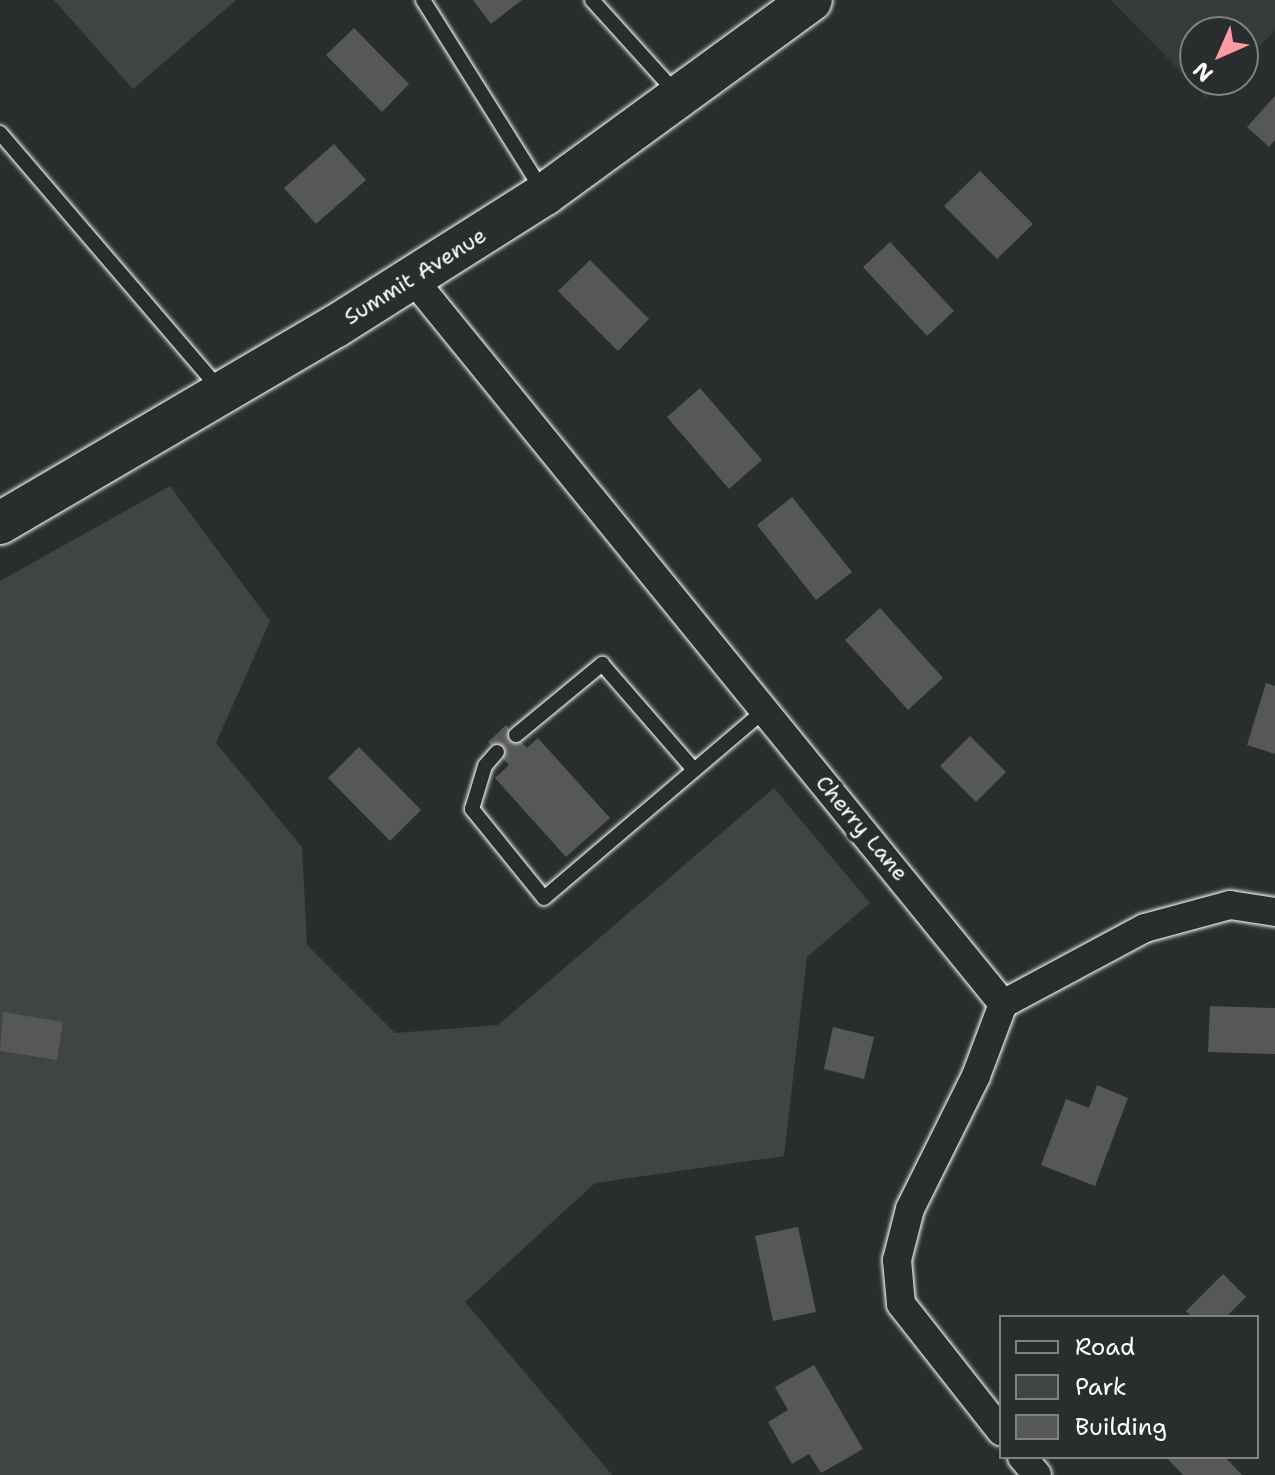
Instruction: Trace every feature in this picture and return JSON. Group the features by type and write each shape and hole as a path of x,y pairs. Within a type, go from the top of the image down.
{"main road":[{"name":"Summit Avenue","path":"0,523 413,279 545,194 681,98 811,0"}],"street":[{"name":"Cherry Lane","path":"413,279 1003,1004"},
{"path":"999,1428 901,1304 897,1260 910,1209 976,1076 1003,1004 1145,928 1230,905 1275,912"},
{"path":"1024,1459 1037,1475"}],"lane":[{"path":"423,0 545,194"},
{"path":"592,0 681,98"},
{"path":"0,133 222,392"},
{"path":"516,735 602,664 694,770"},
{"path":"497,752 485,766 472,809 544,898 764,711"}],"shaded area":[{"path":"1111,0 1275,0 1275,31 1259,46 1259,16 1179,16 1179,70"}],"green space":[{"path":"54,0 236,0 133,89"},
{"path":"170,486 270,621 216,743 302,847 307,945 395,1033 498,1025 774,788 870,903 807,957 784,1156 595,1183 465,1302 612,1475 0,1475 0,581"}],"building":[{"path":"473,0 522,0 491,24"},
{"path":"354,28 409,84 382,112 326,55"},
{"path":"1275,96 1275,140 1269,147 1247,127"},
{"path":"334,144 366,180 316,224 284,188"},
{"path":"980,171 1033,224 997,259 944,206"},
{"path":"890,242 954,311 927,336 863,267"},
{"path":"590,260 649,319 618,351 558,291"},
{"path":"700,388 762,460 729,489 667,417"},
{"path":"792,497 852,572 816,600 757,525"},
{"path":"880,608 943,678 908,710 845,640"},
{"path":"1266,683 1275,686 1275,754 1247,745"},
{"path":"506,725 527,748 538,738 610,818 566,857 495,778 509,765 488,742"},
{"path":"970,736 1006,772 976,802 940,766"},
{"path":"359,747 421,810 390,841 328,778"},
{"path":"1210,1006 1275,1008 1275,1054 1208,1052"},
{"path":"3,1012 63,1022 57,1060 0,1051"},
{"path":"833,1027 874,1037 864,1079 824,1069"},
{"path":"1097,1085 1128,1098 1095,1186 1041,1165 1066,1099 1089,1108"},
{"path":"798,1227 816,1312 773,1321 755,1236"},
{"path":"1223,1274 1246,1297 1228,1315 1190,1315 1186,1311"},
{"path":"814,1365 863,1449 821,1473 809,1454 792,1464 768,1422 788,1410 775,1387"},
{"path":"1168,1459 1227,1459 1242,1475 1183,1475"}]}
